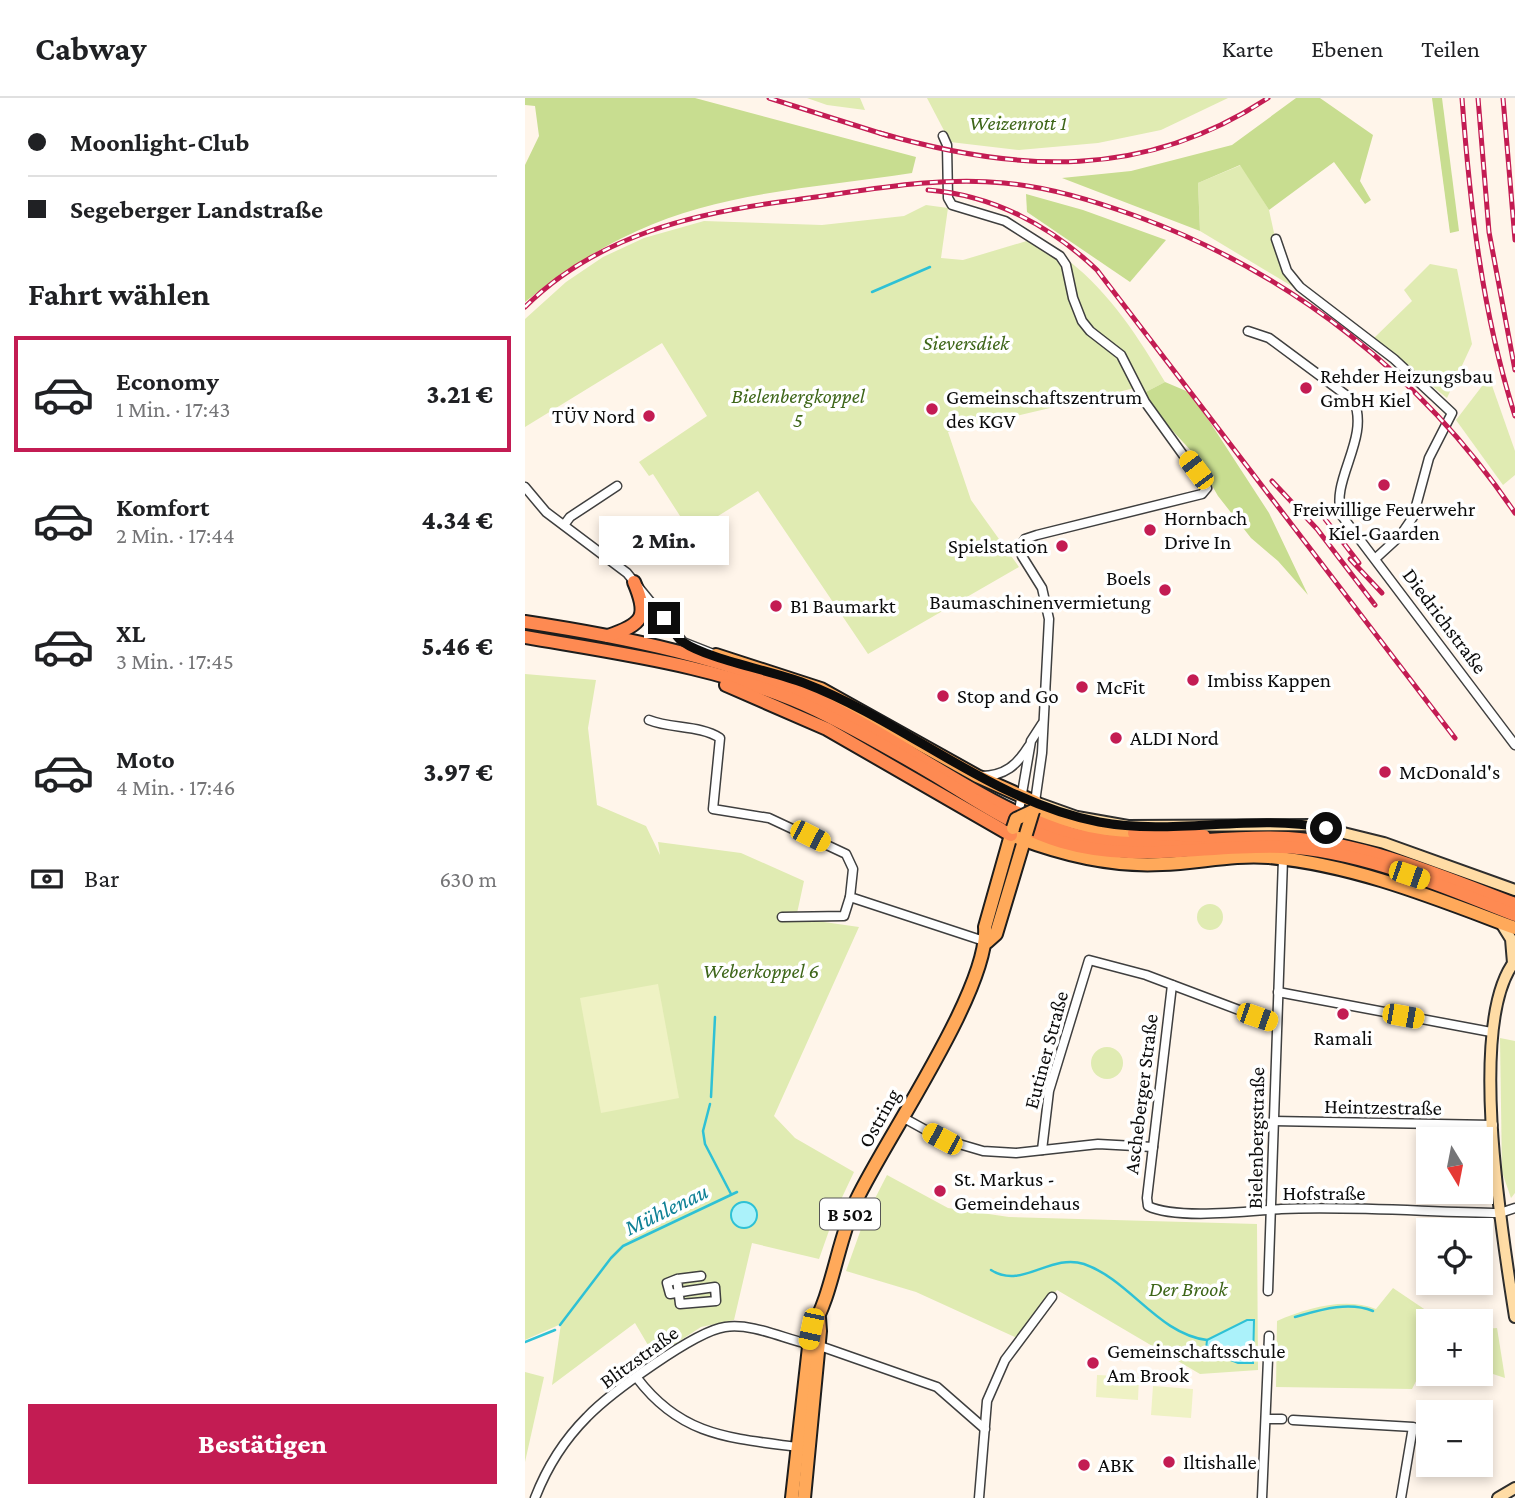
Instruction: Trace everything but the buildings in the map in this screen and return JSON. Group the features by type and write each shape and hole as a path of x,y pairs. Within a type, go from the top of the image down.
{"highway":[{"path":"606,637 627,630 641,618 644,606 634,582"},
{"path":"525,621 664,649 716,655"},
{"path":"525,637 636,657 746,682 814,710 970,785 1033,831 1098,849 1163,854 1257,848 1303,849 1363,860 1483,897 1515,904"},
{"path":"664,649 766,680 819,701 1035,822 1075,835 1130,843 1287,838 1344,846 1384,856 1483,897 1515,915"},
{"path":"636,657 659,667 739,689 779,706 1013,827"},
{"path":"1133,833 1204,836 1217,841"},
{"path":"1255,856 1303,849"}],"main road":[{"path":"716,655 821,689 970,785 1004,790 1037,809 1093,828 1133,833"},
{"path":"1122,825 1037,809 1013,827 1025,837 1088,859 1129,864 1165,864 1255,856 1283,859 1388,881 1515,928"},
{"name":"Ostring","path":"804,1498 813,1344 811,1329 819,1318 848,1219 959,1013 987,942 996,934 1025,837 1037,809"},
{"path":"1093,828 1122,825 1311,825 1402,849 1515,890"},
{"name":"Ostring","path":"987,942 985,927 1013,827"},
{"path":"1501,923 1511,939 1514,962 1500,984 1491,1032 1493,1125 1500,1213 1515,1317"},
{"name":"Ostring","path":"792,1498 813,1344"},
{"path":"1498,1498 1515,1488"},
{"path":"1505,1498 1515,1495"}],"street":[{"name":"Ostring","path":"943,135 947,145 948,198 952,205 1005,221 1060,256 1066,265 1073,298 1082,321 1090,331 1121,355 1145,402 1207,488 1202,494 1037,535 1025,539 1021,545 1022,556 1042,588 1049,619 1037,809"},
{"path":"1276,239 1287,271 1300,287 1394,359 1452,413 1429,458 1413,517 1400,536 1376,558"},
{"name":"Diedrichstraße","path":"1248,331 1269,338 1354,401 1359,425 1339,500 1340,510 1515,745"},
{"path":"525,486 546,512 612,559 683,642 716,655"},
{"path":"564,525 570,517 617,486"},
{"path":"649,720 665,727 711,732 720,738 713,809 769,818 846,854 853,869 850,897 844,916 782,917"},
{"name":"Ostring","path":"970,785 1003,774 1019,762 1042,724"},
{"name":"Ostring","path":"1021,801 1030,743"},
{"name":"Bielenbergstraße","path":"1268,1291 1283,859"},
{"path":"850,897 987,942"},
{"name":"Eutiner Straße","path":"1042,1150 1049,1091 1089,960 1172,985"},
{"path":"1172,985 1276,1024"},
{"name":"Ascheberger Straße","path":"1149,1206 1153,1147 1172,985"},
{"path":"1277,992 1491,1032"},
{"path":"902,1117 942,1139 968,1148 1016,1153 1098,1144 1153,1147"},
{"name":"Heintzestraße","path":"1273,1121 1493,1125"},
{"name":"Hofstraße","path":"1149,1206 1157,1210 1180,1212 1500,1213 1515,1208"},
{"path":"678,1292 690,1291 705,1289 716,1288 718,1297 707,1302 681,1305 678,1292 677,1279 701,1276 705,1289 707,1302"},
{"path":"688,1278 692,1304"},
{"path":"979,1498 988,1401 1005,1360 1052,1297"},
{"name":"Blitzstraße","path":"535,1498 554,1457 588,1416 695,1337 721,1327 742,1326 813,1344 937,1387 985,1426"},
{"path":"1262,1498 1269,1336"},
{"path":"637,1378 666,1410 692,1426 797,1447"},
{"path":"1267,1419 1282,1419"},
{"path":"1293,1420 1413,1427 1401,1498"}],"green space":[{"path":"525,98 695,98 916,157 912,173 737,199 669,218 593,254 525,302 525,165 539,136 535,106 525,105"},
{"path":"807,98 860,98 865,110 827,105"},
{"name":"Weizenrott 1","path":"927,98 1228,98 1161,130 1098,143 1019,150 950,142"},
{"path":"1296,98 1320,98 1373,135 1360,181 1371,200 1365,204 1334,162 1269,210 1240,165 1198,183 1200,231 1062,178 1131,171 1232,145"},
{"path":"1432,98 1442,98 1459,231 1450,233"},
{"path":"1241,165 1269,210 1276,242 1295,288 1200,231 1198,183"},
{"path":"1026,194 1083,210 1166,240 1130,282 1027,212"},
{"name":"Bielenbergkoppel 5","path":"926,205 948,208 941,258 963,260 1030,240 1053,254 1062,266 1069,261 1111,302 1165,382 1140,395 1135,388 948,432 971,500 1019,567 868,654 758,491 691,533 653,474 649,476 639,462 707,416 662,343 525,427 525,319 566,282 603,257 644,238 704,221 822,225 904,216"},
{"path":"1430,264 1457,269 1472,344 1447,398 1373,339 1412,301 1404,290"},
{"path":"1489,377 1515,451 1515,475 1503,485 1456,420"},
{"path":"1165,382 1191,393 1269,513 1308,595 1278,561 1251,538 1218,496 1193,453 1140,395"},
{"name":"Weberkoppel 6","path":"525,674 596,680 588,728 597,805 646,826 660,855 658,842 741,853 804,881 796,918 859,927 774,1116 795,1138 854,1172 837,1208 819,1259 752,1243 734,1320 701,1327 655,1357 635,1323 552,1385 561,1324 525,1340"},
{"path":"1210,904 1219,908 1223,917 1219,926 1210,930 1201,926 1197,917 1201,908"},
{"path":"658,984 679,1098 601,1113 580,998"},
{"path":"1500,1038 1515,1041 1515,1193 1511,1198 1502,1172"},
{"path":"1107,1047 1119,1051 1123,1063 1119,1075 1107,1079 1095,1075 1091,1063 1095,1051"},
{"name":"Der Brook","path":"887,1175 948,1208 1009,1217 1257,1224 1258,1370 1200,1374 1057,1290 1017,1338 916,1292 846,1271 865,1218"},
{"path":"1393,1288 1424,1309 1416,1309 1416,1381 1412,1389 1276,1387 1277,1321 1301,1312 1339,1304 1376,1309"},
{"path":"1493,1328 1497,1328 1505,1378 1493,1374"},
{"path":"525,1372 544,1377 525,1462"},
{"path":"1097,1375 1139,1377 1138,1400 1096,1397"},
{"path":"1153,1386 1193,1389 1191,1418 1151,1415"}],"water":[{"path":"744,1202 753,1206 757,1215 753,1224 744,1228 735,1224 731,1215 735,1206"},
{"path":"1247,1320 1254,1320 1253,1363 1238,1363 1206,1350 1207,1340"}],"waterway":[{"path":"872,292 930,267"},
{"name":"Mühlenau","path":"711,1097 715,1017"},
{"path":"710,1104 703,1131 705,1144 731,1194"},
{"name":"Mühlenau","path":"560,1325 623,1246 737,1192"},
{"name":"Mühlenau","path":"991,1270 1014,1276 1059,1263 1084,1264 1116,1282 1174,1328 1207,1340"},
{"path":"1295,1317 1344,1307 1373,1311"},
{"name":"Mühlenau","path":"525,1342 555,1330"}],"railway":[{"path":"769,98 889,136"},
{"path":"880,133 981,156 1031,161 1079,161 1127,156 1174,144 1221,125 1268,98"},
{"path":"1462,98 1479,258 1494,338 1515,416"},
{"path":"1478,98 1489,232 1515,370"},
{"path":"1503,98 1515,240"},
{"path":"525,307 553,282 616,245 685,220 722,212 873,189 952,181 1004,183 1072,195 1136,216 1248,267 1349,334 1395,374 1438,417 1478,463 1515,513"},
{"path":"928,190 975,198 1020,215 1060,240 1097,270 1455,738"},
{"path":"1272,481 1317,529 1375,605"},
{"path":"1325,519 1359,563"},
{"path":"1350,559 1382,593"}],"place":[{"name":"Rehder Heizungsbau GmbH Kiel","path":"1306,388"},
{"name":"Gemeinschaftszentrum des KGV","path":"932,409"},
{"name":"TÜV Nord","path":"649,416"},
{"name":"Freiwillige Feuerwehr Kiel-Gaarden","path":"1384,485"},
{"name":"Hornbach Drive In","path":"1150,530"},
{"name":"Spielstation","path":"1062,546"},
{"name":"Boels Baumaschinenvermietung","path":"1165,590"},
{"name":"B1 Baumarkt","path":"776,606"},
{"name":"Imbiss Kappen","path":"1193,680"},
{"name":"McFit","path":"1082,687"},
{"name":"Stop and Go","path":"943,696"},
{"name":"ALDI Nord","path":"1116,738"},
{"name":"McDonald's","path":"1385,772"},
{"name":"Ramali","path":"1343,1014"},
{"name":"St. Markus - Gemeindehaus","path":"940,1191"},
{"name":"Gemeinschaftsschule Am Brook","path":"1093,1363"},
{"name":"Iltishalle","path":"1169,1462"},
{"name":"ABK","path":"1084,1465"}],"route":[{"path":"664,618 683,642 694,648 757,666 821,689 869,713 1004,790 1077,817 1148,828 1295,824 1326,828"}],"park label":[{"name":"Sieversdiek","path":"966,343"}]}
